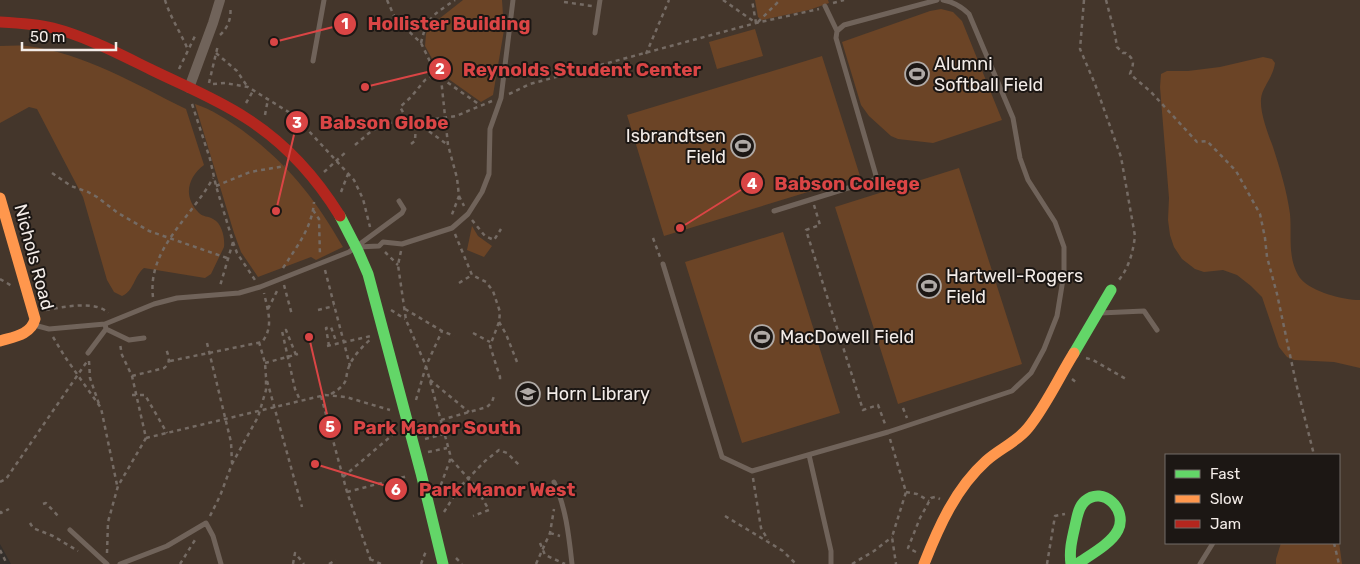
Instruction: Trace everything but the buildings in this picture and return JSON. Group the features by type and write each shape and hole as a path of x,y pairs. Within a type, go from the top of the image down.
{"street":[{"path":"187,87 193,76 220,0"},
{"path":"0,22 51,28 84,38 215,100 272,136 319,184 358,247 409,408 443,564"},
{"name":"Nichols Road","path":"0,198 33,312 34,325"},
{"path":"924,564 940,523 954,499 968,480 987,460 1027,428 1038,413 1111,290"},
{"path":"0,341 31,330 34,325"},
{"path":"1071,564 1069,554 1080,509 1085,501 1096,497 1107,498 1116,504 1121,511 1122,520 1118,531 1077,564"}],"lane":[{"path":"313,61 324,0"},
{"path":"358,247 379,246 383,242 402,244 452,228 468,214 482,192 488,174 490,129 501,98 513,0"},
{"path":"595,34 600,0"},
{"path":"774,211 877,179 836,38 838,31 844,25 937,0"},
{"path":"663,264 722,457 752,471 888,432 1012,391 1031,373 1044,349 1057,316 1064,274 1064,247 1055,222 1028,180 1020,158 1013,118 969,14 962,7 943,0"},
{"path":"824,6 838,31"},
{"path":"88,353 105,326 113,320 154,304 177,298 239,293 282,279 358,247 402,214 404,209 399,201"},
{"path":"1097,314 1144,311 1157,330"},
{"path":"34,325 49,329 105,326 119,336 129,340 144,338"},
{"path":"809,455 830,551 831,564"},
{"path":"554,482 559,494 568,532 572,564"},
{"path":"120,564 167,546 206,524 213,536 221,564"},
{"path":"70,530 108,561"},
{"path":"1200,564 1212,544"}],"path":[{"path":"165,0 168,11 177,25 188,50"},
{"path":"392,0 387,1 396,18 421,43 436,74 480,105"},
{"path":"421,43 427,22 434,14 455,0"},
{"path":"646,54 668,0"},
{"path":"723,0 756,22"},
{"path":"752,0 756,22"},
{"path":"756,22 780,0"},
{"path":"501,98 530,84 646,54 756,22 811,11 844,0"},
{"path":"1084,0 1080,49 1095,84 1121,157 1134,236 1133,248 1125,273 1111,290"},
{"path":"1106,0 1116,34 1117,47 1122,53 1126,53 1133,58 1134,63 1130,74 1151,92 1197,142 1207,141 1236,170 1260,214 1266,238 1267,257 1278,294 1296,383 1314,454"},
{"path":"564,2 599,7"},
{"path":"180,69 197,32"},
{"path":"216,53 237,71 248,87 295,116 354,180 363,199 370,230"},
{"path":"174,70 180,69 208,85 225,83 248,87"},
{"path":"408,120 400,107 425,80 436,74"},
{"path":"441,78 448,145 459,196 468,214 485,236 494,240 501,229"},
{"path":"187,87 233,236 217,296"},
{"path":"244,106 254,91"},
{"path":"264,119 268,99"},
{"path":"416,122 456,116 487,102"},
{"path":"355,145 369,133 384,124 408,120 416,122 448,145"},
{"path":"411,144 415,140 416,122"},
{"path":"323,173 347,152"},
{"path":"216,186 250,172 289,166 285,161"},
{"path":"52,173 71,186 98,197 135,224 170,239 227,258"},
{"path":"341,194 348,174"},
{"path":"154,304 152,289 157,262 170,239 202,198 214,177"},
{"path":"315,196 320,203"},
{"path":"445,230 459,196"},
{"path":"812,199 820,225 806,230 863,410 878,405 906,492 892,537 896,564"},
{"path":"292,315 282,279 282,270 299,246 314,210 319,219 320,255 350,366"},
{"path":"452,228 472,275 486,282 493,291 500,312 499,322 490,342 500,383"},
{"path":"653,238 663,264"},
{"path":"402,244 398,265 406,320 426,366 450,459 438,493"},
{"path":"379,246 398,265"},
{"path":"459,283 472,275"},
{"path":"268,310 280,288"},
{"path":"33,312 62,307 97,306 103,308 113,320"},
{"path":"318,310 334,306"},
{"path":"388,308 406,320"},
{"path":"405,309 454,336"},
{"path":"499,322 517,362"},
{"path":"132,376 164,368 170,361 262,342 269,333 269,327"},
{"path":"337,344 331,327 326,328 328,346 337,344 344,342 375,335"},
{"path":"49,329 65,357 100,408"},
{"path":"265,364 287,357 297,354 286,330 282,331 287,357 295,389 300,400"},
{"path":"146,438 321,396 330,395 346,398 386,409 409,408 442,331"},
{"path":"473,332 490,342"},
{"path":"330,395 345,383 350,366 362,347 375,335"},
{"path":"375,335 377,344"},
{"path":"108,561 108,522 118,486 146,438 132,376 122,355 119,336"},
{"path":"180,564 206,524 220,496 232,464 261,410 266,390 266,377 265,364 259,342"},
{"path":"207,343 231,442 232,464"},
{"path":"166,348 170,361"},
{"path":"88,353 90,378 100,408 118,486"},
{"path":"0,482 6,479 88,360"},
{"path":"266,377 302,507"},
{"path":"430,380 469,412"},
{"path":"132,395 145,395 167,433"},
{"path":"321,396 347,492 372,564"},
{"path":"441,420 490,405 494,396"},
{"path":"343,477 400,428"},
{"path":"423,439 444,434"},
{"path":"427,453 448,448"},
{"path":"439,515 447,508 456,492 468,478 492,454 499,450 507,453 520,466"},
{"path":"450,459 468,478 489,510 473,516"},
{"path":"752,471 761,528 769,541"},
{"path":"347,492 412,475"},
{"path":"906,492 917,494 929,501"},
{"path":"536,564 550,533 552,513 559,494"},
{"path":"43,504 46,503 60,518"},
{"path":"0,511 1,513 8,509"},
{"path":"725,516 769,541 789,556 796,564"},
{"path":"30,523 33,528 53,536 86,555"},
{"path":"550,533 560,536"},
{"path":"852,564 874,552 892,537"},
{"path":"540,543 545,555 565,564"},
{"path":"1334,544 1339,564"},
{"path":"0,550 7,564"},
{"path":"293,564 295,553 304,564"},
{"path":"370,559 381,564"},
{"path":"329,564 336,560"}],"shaded area":[{"path":"0,0 1360,0 1360,564 11,564 0,544"},
{"path":"463,0 502,0 504,30 493,95 481,102 440,73 425,46 426,34 430,26"},
{"path":"755,0 828,0 829,3 809,10 762,20 758,17"},
{"name":"Alumni Softball Field","path":"941,9 953,12 962,21 1002,120 933,143 898,139 891,136 869,116 861,105 842,42 930,11"},
{"path":"755,29 763,56 717,69 709,42"},
{"path":"0,46 27,46 69,55 109,71 186,109 204,165 198,170 191,182 189,194 191,201 201,214 219,224 224,239 224,247 211,274 205,278 144,268 126,294 122,296 114,292 107,280 83,197 37,109 29,107 0,123"},
{"name":"Isbrandtsen Field","path":"822,56 860,176 664,236 627,115"},
{"path":"1263,57 1272,59 1275,63 1263,90 1261,105 1287,197 1293,263 1300,278 1319,291 1345,299 1360,300 1360,368 1334,362 1294,360 1287,357 1279,347 1262,297 1237,275 1223,270 1204,272 1195,269 1182,259 1174,247 1170,235 1160,87 1161,74 1167,71 1188,71 1220,67"},
{"path":"195,104 231,122 287,169 321,212 343,247 316,260 311,257 258,277 241,252 234,233"},
{"name":"Hartwell-Rogers Field","path":"959,168 1022,364 898,404 835,207"},
{"path":"472,226 478,236 492,246 484,257 467,250"},
{"name":"MacDowell Field","path":"783,232 840,413 742,443 685,262"},
{"path":"1281,544 1339,544 1342,564 1276,564"}],"traffic: fast":[{"path":"340,216 368,274 443,564"},
{"path":"1074,353 1111,290"},
{"path":"1071,564 1072,540 1081,506 1092,497 1106,498 1117,508 1120,515 1118,530 1105,545 1077,564"}],"traffic: slow":[{"path":"0,198 35,319 30,329 26,332 0,341"},
{"path":"924,564 942,522 957,495 986,461 1019,437 1028,428 1047,401 1074,353"}],"traffic: jam":[{"path":"0,22 47,27 79,36 235,111 286,149 310,174 340,216"}],"place":[{"name":"Hollister Building","path":"274,42"},
{"name":"Alumni Softball Field","path":"917,74"},
{"name":"Reynolds Student Center","path":"365,87"},
{"name":"Isbrandtsen Field","path":"743,146"},
{"name":"Babson Globe","path":"276,211"},
{"name":"Babson College","path":"680,228"},
{"name":"Hartwell-Rogers Field","path":"929,286"},
{"name":"Park Manor South","path":"309,337"},
{"name":"MacDowell Field","path":"762,337"},
{"name":"Horn Library","path":"528,394"},
{"name":"Park Manor West","path":"315,464"}]}
